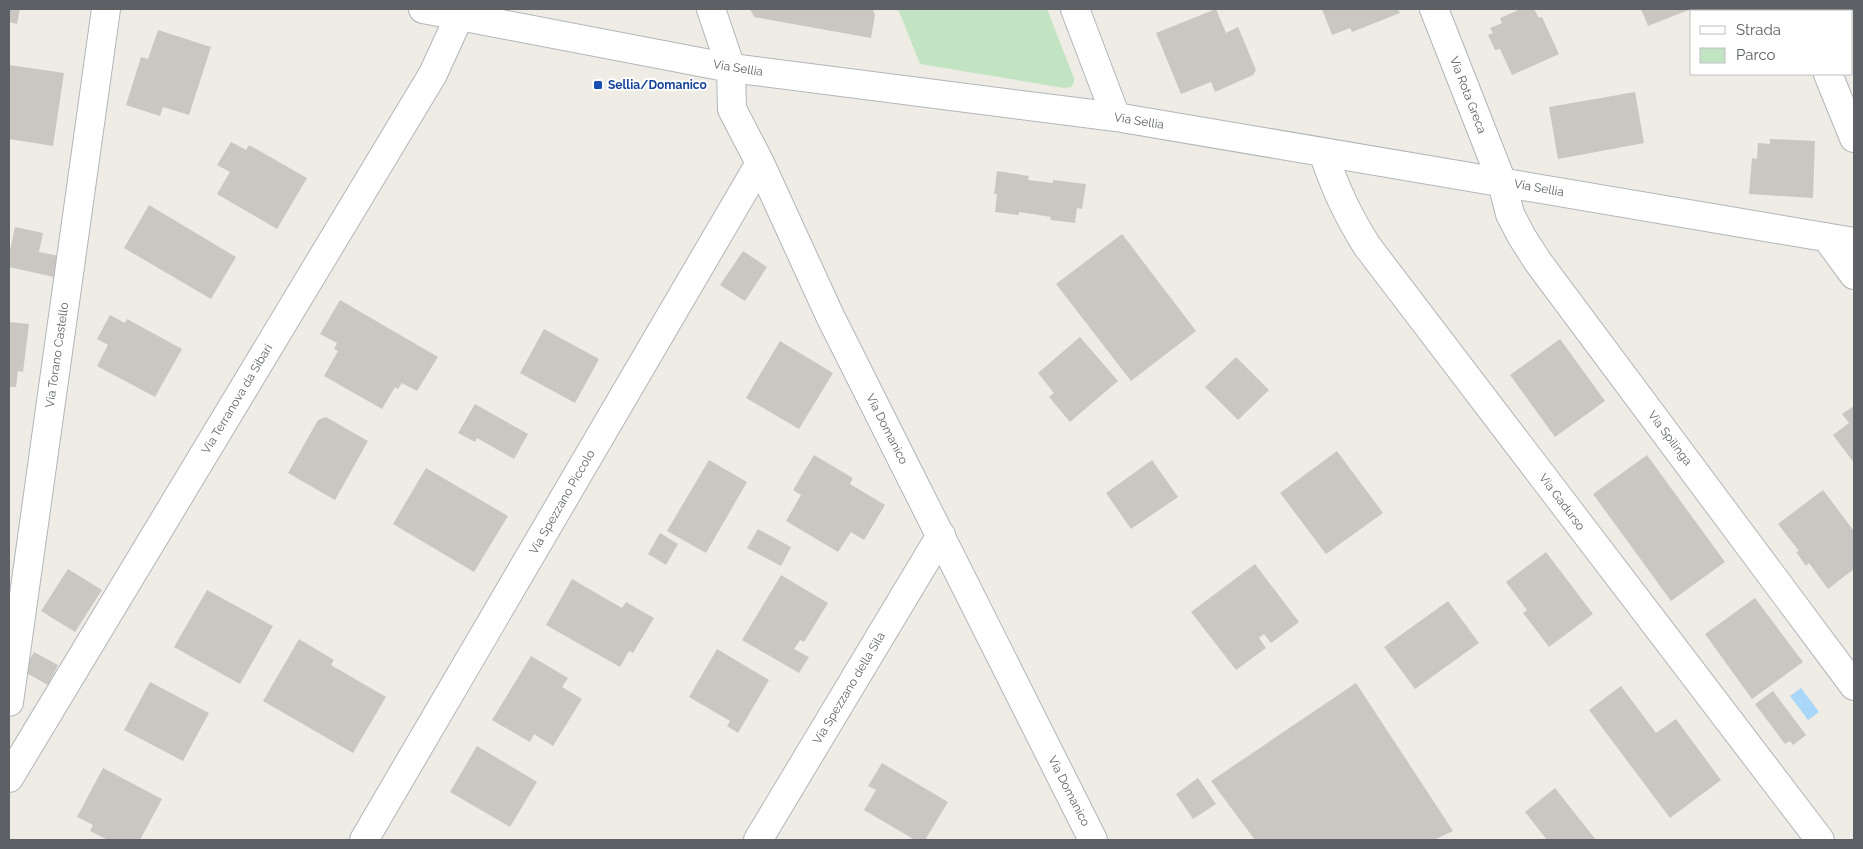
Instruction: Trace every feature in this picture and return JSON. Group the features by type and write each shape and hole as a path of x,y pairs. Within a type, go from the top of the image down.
{"street":[{"name":"Via Torano Castello","path":"9,702 106,9"},
{"name":"Via Sellia","path":"423,9 731,68 1116,117 1854,242"},
{"name":"Via Domanico","path":"712,9 731,68 732,109 760,163 830,316 1093,840"},
{"path":"1075,9 1116,117"},
{"name":"Via Rota Greca","path":"1434,9 1502,182"},
{"name":"Via Terranova da Sibari","path":"9,778 433,74 459,17"},
{"path":"1828,75 1854,138"},
{"name":"Via Gadurso","path":"1323,152 1337,192 1350,218 1368,246 1820,840"},
{"name":"Via Spezzano Piccolo","path":"364,840 760,163"},
{"name":"Via Spilinga","path":"1502,182 1510,214 1538,262 1854,686"},
{"path":"1826,237 1854,276"},
{"name":"Via Spezzano della Sila","path":"758,840 941,535"}],"green space":[{"path":"898,9 1047,9 1074,78 1074,83 1071,87 1064,88 920,64"}],"water":[{"path":"1801,688 1819,712 1808,720 1790,696"}],"building":[{"path":"9,9 20,9 17,24 9,22"},
{"path":"750,9 873,9 875,15 871,38 754,17"},
{"path":"1216,9 1226,33 1238,27 1256,70 1253,75 1215,92 1211,82 1181,94 1156,33"},
{"path":"1322,9 1398,9 1400,13 1352,32 1350,28 1332,35"},
{"path":"1521,9 1534,9 1539,18 1542,17 1559,54 1512,75 1500,49 1495,50 1488,35 1493,33 1490,28 1502,23 1500,18"},
{"path":"1641,9 1691,9 1648,26"},
{"path":"1710,9 1772,10 1710,10"},
{"path":"158,30 211,47 189,115 163,107 160,116 126,105 141,57 148,59"},
{"path":"9,65 64,73 53,146 9,139"},
{"path":"1635,92 1644,143 1558,159 1549,107"},
{"path":"1770,139 1815,141 1813,198 1749,194 1752,158 1757,159 1758,143 1770,144"},
{"path":"231,142 246,150 249,145 307,178 277,229 217,194 230,172 217,165"},
{"path":"997,171 1029,176 1028,180 1053,183 1053,180 1086,184 1082,209 1077,208 1075,223 1050,220 1051,217 1019,212 1019,215 995,212 997,194 994,194"},
{"path":"149,205 236,257 211,299 124,248"},
{"path":"15,227 43,233 39,252 59,256 54,277 9,267 9,255"},
{"path":"1122,234 1196,331 1131,381 1056,284"},
{"path":"743,251 767,267 745,301 720,285"},
{"path":"340,300 438,357 417,391 402,383 398,389 395,387 382,409 324,376 338,351 334,349 337,343 320,334"},
{"path":"110,315 125,323 127,319 182,349 155,397 97,366 108,345 97,339"},
{"path":"9,322 29,324 23,372 18,371 16,387 9,387"},
{"path":"544,329 599,359 575,403 520,373"},
{"path":"1080,337 1118,381 1070,422 1049,397 1054,393 1038,373"},
{"path":"1560,339 1605,401 1555,437 1510,375"},
{"path":"780,341 833,373 799,429 746,398"},
{"path":"1236,357 1269,390 1238,420 1205,387"},
{"path":"475,404 528,434 514,459 477,438 475,442 458,433"},
{"path":"1854,406 1854,463 1833,435 1849,423 1842,414"},
{"path":"326,417 368,441 335,500 288,473 318,420"},
{"path":"1337,451 1383,513 1326,554 1280,493"},
{"path":"814,455 853,478 850,484 885,505 864,540 851,532 838,552 786,521 801,495 793,490"},
{"path":"1647,455 1725,562 1671,601 1593,494"},
{"path":"709,460 747,482 706,553 667,531"},
{"path":"1152,460 1178,497 1131,529 1106,493"},
{"path":"426,468 508,516 474,572 393,524"},
{"path":"1823,490 1854,531 1854,569 1828,589 1809,563 1806,566 1796,552 1799,551 1778,524"},
{"path":"758,529 791,547 781,566 747,548"},
{"path":"660,533 678,544 666,565 648,554"},
{"path":"1546,552 1593,614 1549,647 1523,613 1527,610 1506,582"},
{"path":"1255,564 1299,622 1271,643 1264,634 1259,638 1266,648 1236,670 1191,612"},
{"path":"68,569 102,590 75,632 41,611"},
{"path":"781,575 828,603 804,642 800,640 794,649 809,657 799,673 742,640"},
{"path":"572,579 622,608 626,602 654,618 633,653 629,651 620,667 546,625"},
{"path":"207,590 273,626 240,684 174,647"},
{"path":"1755,598 1803,662 1752,699 1705,634"},
{"path":"1448,601 1479,643 1415,689 1384,647"},
{"path":"299,639 334,660 331,665 386,697 353,753 263,701"},
{"path":"717,649 769,680 738,733 727,726 730,721 689,697"},
{"path":"34,652 58,665 48,685 23,671"},
{"path":"531,656 568,678 562,687 582,699 553,746 534,734 530,742 492,720"},
{"path":"150,682 209,713 183,761 124,730"},
{"path":"1356,683 1453,831 1434,840 1255,840 1211,781"},
{"path":"1621,686 1656,733 1676,719 1721,780 1670,818 1589,710"},
{"path":"1773,691 1806,735 1793,745 1790,741 1785,744 1755,704"},
{"path":"477,746 537,782 510,827 450,792"},
{"path":"882,763 948,802 925,840 915,840 864,810 876,790 868,786"},
{"path":"103,768 162,799 140,840 108,840 90,831 93,825 77,817"},
{"path":"1198,778 1216,804 1193,819 1176,794"},
{"path":"1555,788 1596,840 1547,840 1525,812"}],"place":[{"name":"Sellia/Domanico","path":"598,85"}]}
